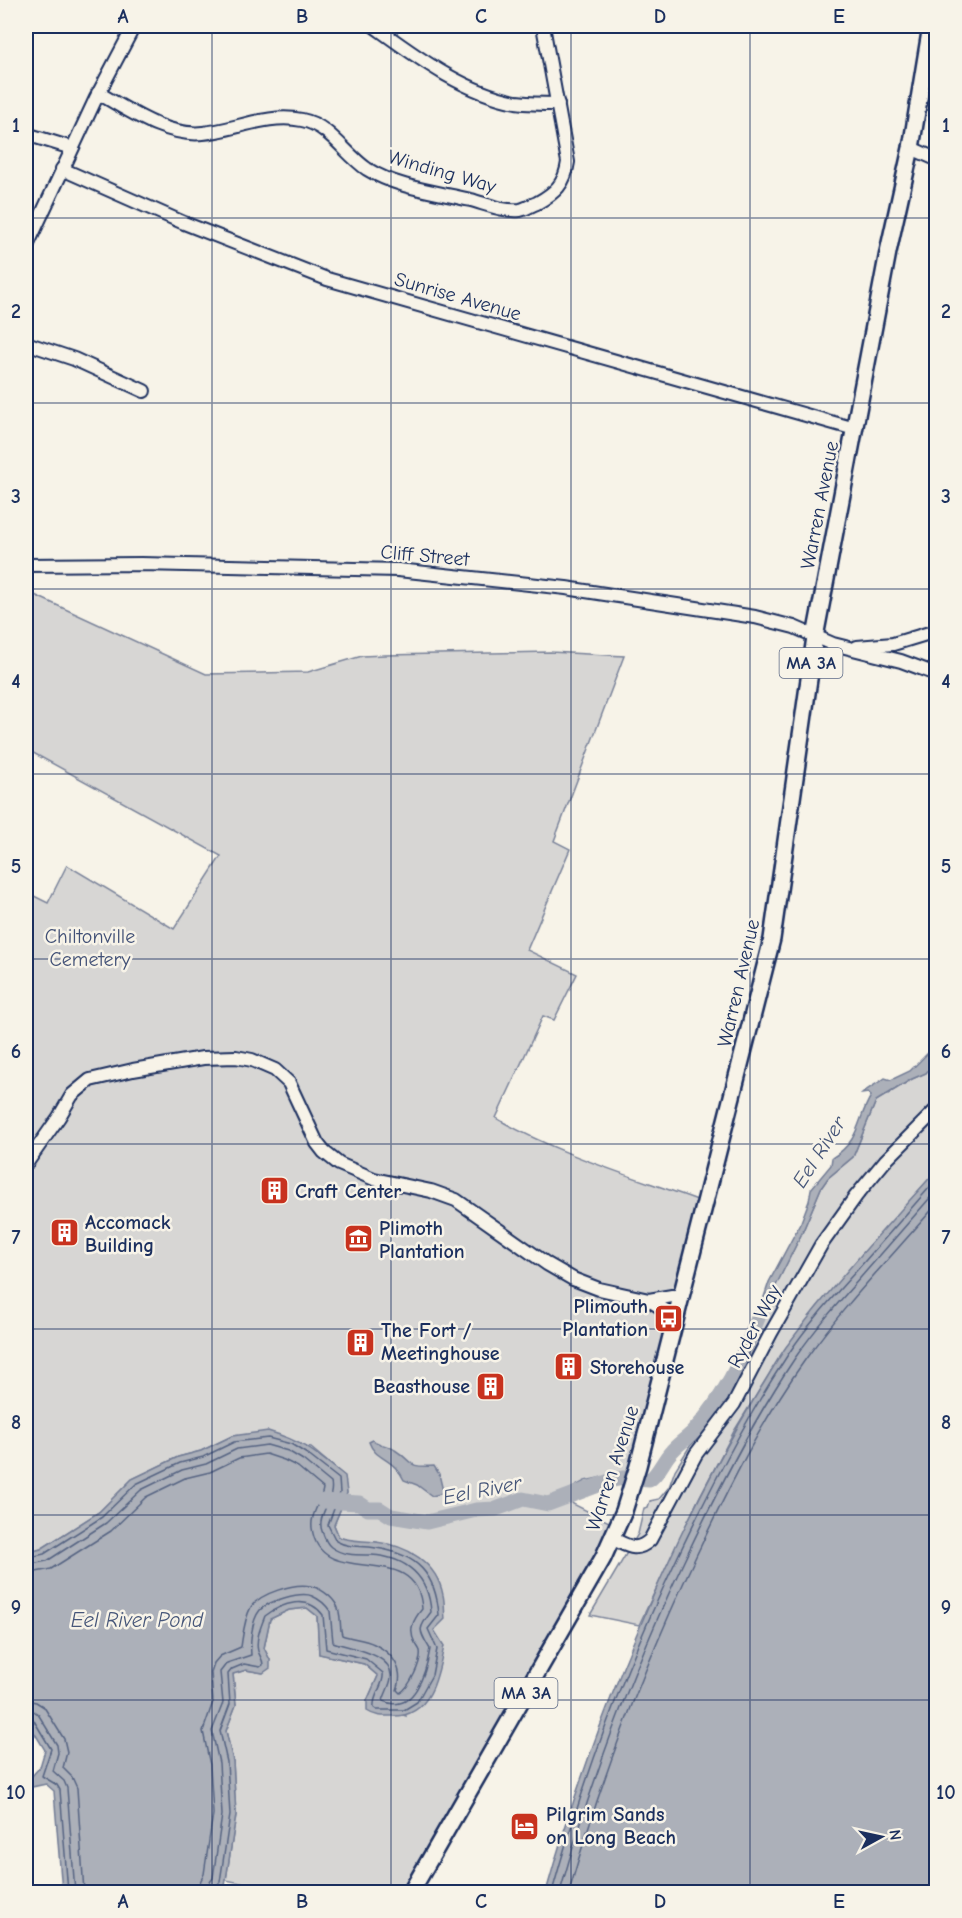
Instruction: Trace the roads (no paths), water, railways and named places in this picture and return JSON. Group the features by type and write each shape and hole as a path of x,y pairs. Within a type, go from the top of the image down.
{"main road":[{"name":"Warren Avenue","path":"411,1893 612,1539 638,1466 772,939 815,638 886,262 911,148 931,26"}],"street":[{"path":"26,248 98,93 134,26"},
{"path":"374,26 446,74 469,86 513,101 558,104"},
{"name":"Winding Way","path":"98,93 164,127 188,133 202,133 278,118 306,121 327,134 352,158 374,173 432,192 513,210 526,208 549,196 558,189 565,178 568,155 543,26"},
{"path":"26,134 72,148"},
{"path":"911,148 936,159"},
{"name":"Sunrise Avenue","path":"62,169 184,223 327,279 855,429"},
{"path":"26,343 74,359 144,391"},
{"name":"Cliff Street","path":"26,565 141,564 417,572 566,588 733,613 794,627 815,638 901,661 936,674"},
{"path":"850,648 893,644 936,631"},
{"path":"26,1164 60,1117 72,1095 84,1084 97,1077 220,1056 239,1057 266,1065 289,1083 317,1143 339,1164 374,1179 431,1191 456,1200 573,1279 599,1289 649,1300 668,1312 678,1314"},
{"name":"Ryder Way","path":"612,1539 633,1548 643,1546 650,1540 696,1454 734,1404 821,1245 856,1196 885,1161 936,1110"},
{"path":"649,1300 672,1296 682,1298"}],"water":[{"path":"936,1045 936,1061 926,1073 876,1101 853,1157 828,1178 821,1188 802,1233 751,1336 769,1282 801,1222 811,1189 831,1165 832,1158 848,1144 857,1130 871,1096 868,1093 862,1094 885,1078 891,1080 910,1071"},
{"path":"936,1171 936,1892 546,1892 588,1757 621,1671 678,1541 717,1464 786,1347 840,1279"},
{"name":"Eel River Pond","path":"268,1431 291,1439 309,1449 345,1476 347,1493 334,1525 339,1537 399,1547 419,1558 434,1574 443,1595 445,1619 434,1630 444,1646 431,1692 417,1709 407,1714 383,1716 370,1713 367,1711 367,1701 378,1676 364,1664 319,1654 317,1616 307,1608 289,1610 270,1619 264,1648 270,1660 270,1668 263,1673 246,1670 233,1674 236,1705 226,1731 233,1761 236,1815 225,1886 217,1892 62,1892 54,1791 46,1784 32,1787 31,1777 40,1767 45,1750 26,1719 26,1553 41,1549 99,1512 132,1479 178,1457 201,1451 232,1436"},
{"path":"373,1440 392,1448 414,1465 434,1466 439,1474 443,1491 432,1496 417,1485 404,1480 395,1467 372,1448 369,1442"}],"waterway":[{"name":"Eel River","path":"323,1501 359,1503 368,1509 380,1509 391,1516 427,1522 476,1510 496,1509 523,1499 548,1504 612,1480 624,1478 649,1480 677,1446 704,1420 723,1393 758,1318"}],"place":[{"name":"Craft Center","path":"274,1191"},
{"name":"Accomack Building","path":"64,1233"},
{"name":"Plimoth Plantation","path":"358,1239"},
{"name":"Plimouth Plantation","path":"669,1318"},
{"name":"The Fort / Meetinghouse","path":"360,1342"},
{"name":"Storehouse","path":"569,1367"},
{"name":"Beasthouse","path":"491,1386"},
{"name":"Pilgrim Sands on Long Beach","path":"525,1826"}],"park label":[{"name":"Chiltonville Cemetery","path":"90,948"}]}
